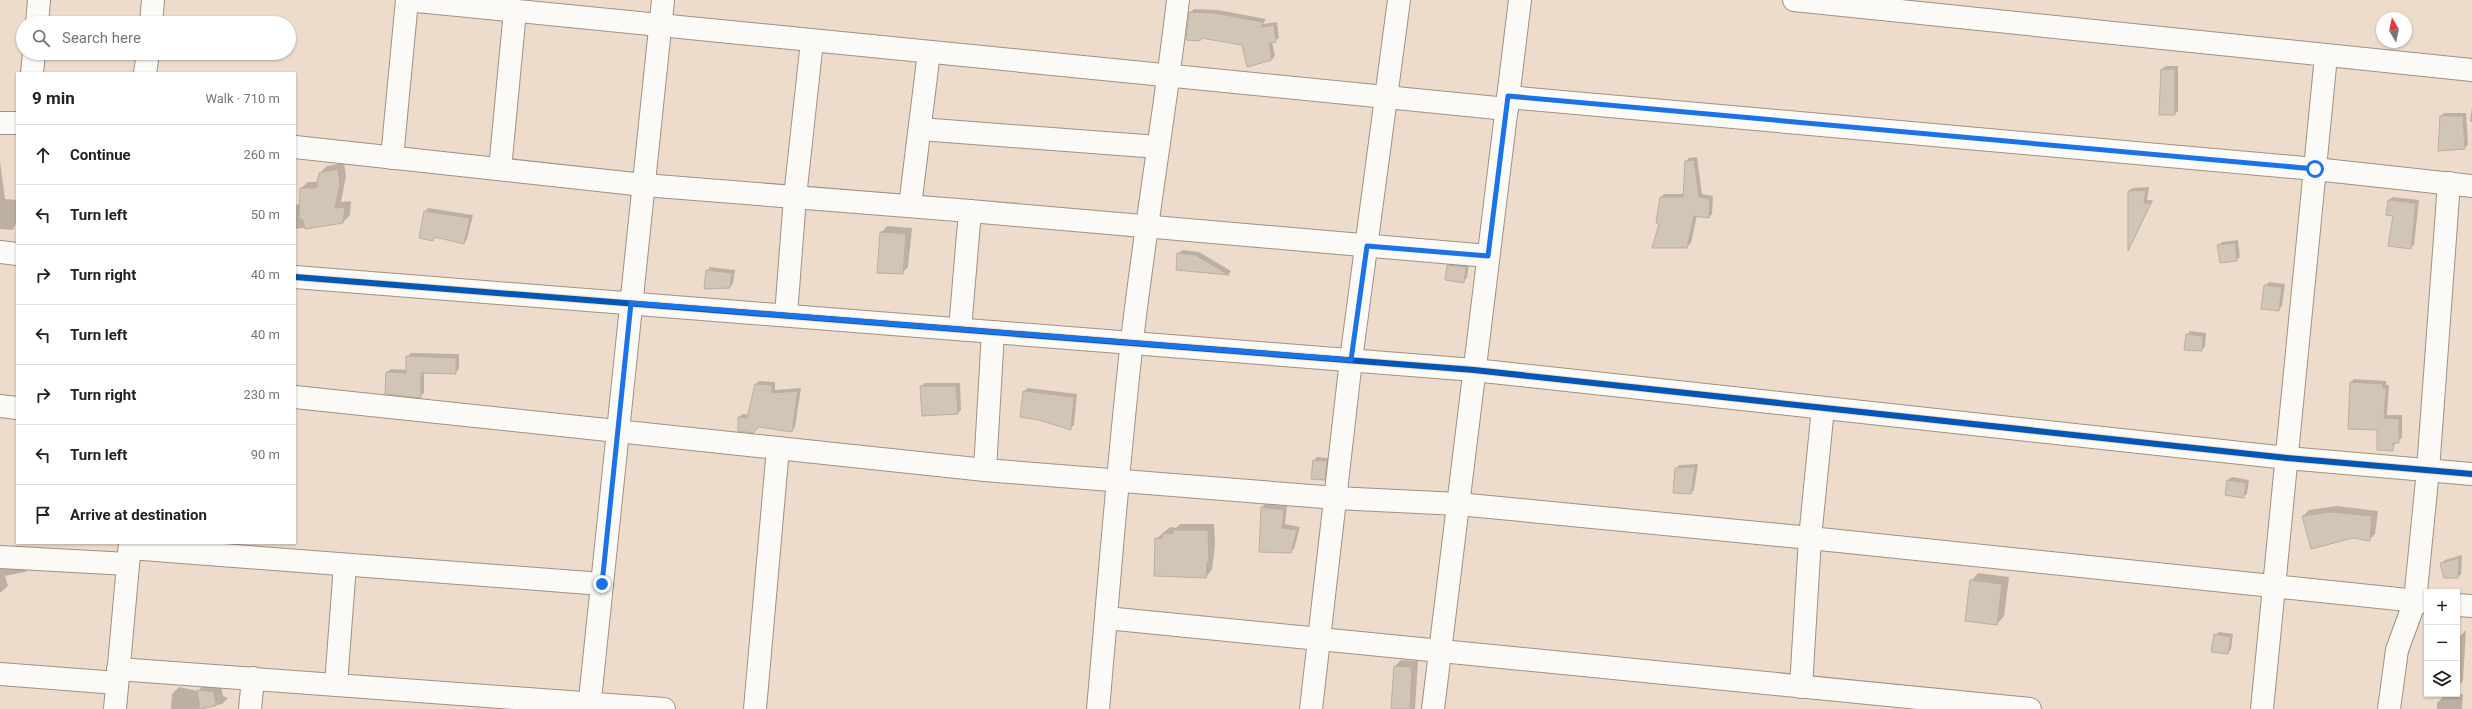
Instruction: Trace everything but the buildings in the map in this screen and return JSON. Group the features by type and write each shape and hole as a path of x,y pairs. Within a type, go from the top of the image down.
{"street":[{"path":"38,16 39,0"},
{"path":"152,16 154,0"},
{"path":"392,158 407,0 1386,97 1507,103 2315,169 2472,186"},
{"path":"589,706 619,432 662,0"},
{"path":"1098,709 1132,343 1146,228 1170,75 1178,0"},
{"path":"1311,709 1321,638 1351,360 1399,0"},
{"path":"1433,709 1520,0"},
{"path":"1794,0 2472,70"},
{"path":"500,169 514,11"},
{"path":"786,315 795,197 812,41"},
{"path":"910,206 929,52"},
{"path":"2262,709 2273,586 2288,458 2326,56"},
{"path":"32,72 33,60"},
{"path":"146,72 147,60"},
{"path":"0,123 16,123"},
{"path":"920,129 1158,147"},
{"path":"296,147 644,185 970,211 1146,228 1488,256"},
{"path":"2389,709 2397,650 2421,602 2428,470 2449,183"},
{"path":"960,329 970,211"},
{"path":"0,252 16,254"},
{"path":"296,278 786,315 1474,370 2288,458 2472,474"},
{"path":"985,470 993,332"},
{"path":"296,397 985,470 1118,482 1336,498 1458,504 1810,538 2421,602"},
{"path":"0,406 16,408"},
{"path":"1801,687 1810,538 1822,408"},
{"path":"755,709 778,448"},
{"path":"0,557 129,552 345,565 602,584"},
{"path":"115,709 129,552"},
{"path":"336,684 345,565"},
{"path":"2460,605 2472,606"},
{"path":"1106,618 2030,709"},
{"path":"0,674 253,678 589,706 664,709"},
{"path":"250,709 253,678"}],"cycle path":[{"path":"296,277 1474,370 2287,458 2472,474"}],"route":[{"path":"602,584 619,432 631,303 1351,360 1367,246 1488,256 1508,96 2315,169"}]}
